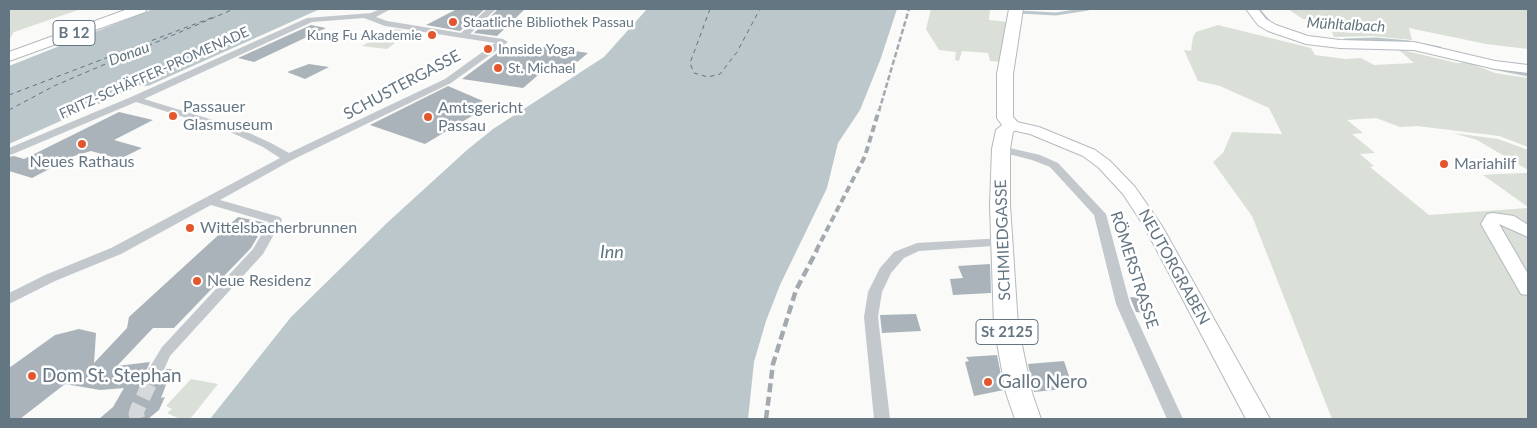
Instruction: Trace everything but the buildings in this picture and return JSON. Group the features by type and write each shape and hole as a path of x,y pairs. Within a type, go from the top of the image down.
{"main road":[{"name":"B 12","path":"9,52 129,9"},
{"name":"B 12","path":"9,57 140,9"},
{"path":"1012,126 1005,118 1005,74 1016,9"},
{"path":"1252,9 1267,25 1306,40 1340,44 1414,46 1495,65 1528,69"},
{"name":"NEUTORGRABEN","path":"1012,126 1034,130 1071,144 1104,164 1129,191 1153,226 1258,419"},
{"name":"St 2125","path":"1001,149 1005,130 1012,126"},
{"name":"SCHMIEDGASSE","path":"1001,149 1002,242 1006,326 1019,393 1028,419"},
{"path":"1528,232 1508,220 1493,218 1490,220 1490,224 1498,239 1528,290"}],"street":[{"path":"366,16 378,14 387,9"},
{"path":"366,16 385,23 462,36 492,9"},
{"name":"FRITZ-SCHÄFFER-PROMENADE","path":"9,152 135,99 310,20 323,17 366,16"},
{"name":"SCHUSTERGASSE","path":"9,299 50,278 92,262 211,201 288,158 448,81 503,42 462,36"},
{"path":"135,99 232,129 267,145 288,158"},
{"name":"RÖMERSTRASSE","path":"1001,149 1036,157 1054,165 1100,214 1123,304 1175,419"},
{"path":"162,360 181,334 258,251 276,220 211,201"},
{"path":"882,419 871,317 875,292 885,271 899,255 917,247 1002,242"}],"shaded area":[{"path":"9,9 81,9 14,32 9,40"},
{"path":"931,9 997,9 990,10 989,20 1008,22 1001,62 990,61 988,53 962,51 959,61 955,60 956,52 939,50 926,29"},
{"path":"1288,9 1528,9 1528,49 1486,44 1409,28 1412,40 1373,36 1334,37 1329,24 1303,19"},
{"path":"1218,25 1311,48 1315,55 1345,59 1361,58 1374,65 1414,63 1398,49 1457,63 1467,62 1495,73 1528,78 1528,147 1499,136 1417,126 1400,127 1376,118 1347,120 1363,133 1352,134 1375,153 1360,154 1374,166 1370,167 1429,215 1528,208 1528,419 1332,419 1252,216 1213,162 1223,153 1232,132 1282,134 1269,108 1220,86 1198,81 1184,50 1191,51 1193,37 1196,32"},
{"path":"392,29 404,30 388,40 395,43 387,49 362,46"},
{"path":"1453,133 1498,139 1528,150 1528,170 1477,140"},
{"path":"1528,173 1528,207 1483,175 1498,174"},
{"path":"191,379 218,384 190,419 180,419 167,413 172,409 166,406"}],"water":[{"name":"Donau","path":"153,9 320,9 148,86 141,85 9,144 9,66"},
{"name":"Inn","path":"647,9 897,9 881,58 860,110 838,143 827,188 780,285 766,321 754,362 748,419 210,419 291,317 388,222 467,150 493,129 604,57"}],"waterway":[{"path":"1019,12 1056,14 1088,9"},
{"name":"Mühltalbach","path":"1258,9 1270,23"},
{"name":"Mühltalbach","path":"1345,40 1376,39 1409,42"},
{"name":"Mühltalbach","path":"1424,45 1440,48"},
{"name":"Mühltalbach","path":"1493,68 1528,75"}],"ferry route":[{"path":"9,110 54,86 234,9"},
{"path":"710,9 690,63 694,73 708,77 720,74 737,52 760,9"},
{"path":"9,95 216,16"}],"tunnel":[{"path":"138,419 136,414 138,408 156,370"}],"railway":[{"path":"879,111 909,9"},
{"path":"816,251 865,156 879,110"},
{"path":"766,419 773,364 796,290 817,250"}],"place":[{"name":"Staatliche Bibliothek Passau","path":"453,22"},
{"name":"Kung Fu Akademie","path":"432,35"},
{"name":"Innside Yoga","path":"488,49"},
{"name":"St. Michael","path":"498,68"},
{"name":"Passauer Glasmuseum","path":"173,116"},
{"name":"Amtsgericht Passau","path":"428,117"},
{"name":"Neues Rathaus","path":"82,144"},
{"name":"Mariahilf","path":"1444,164"},
{"name":"Wittelsbacherbrunnen","path":"190,228"},
{"name":"Neue Residenz","path":"197,281"},
{"name":"Dom St. Stephan","path":"32,376"},
{"name":"Gallo Nero","path":"988,382"}]}
